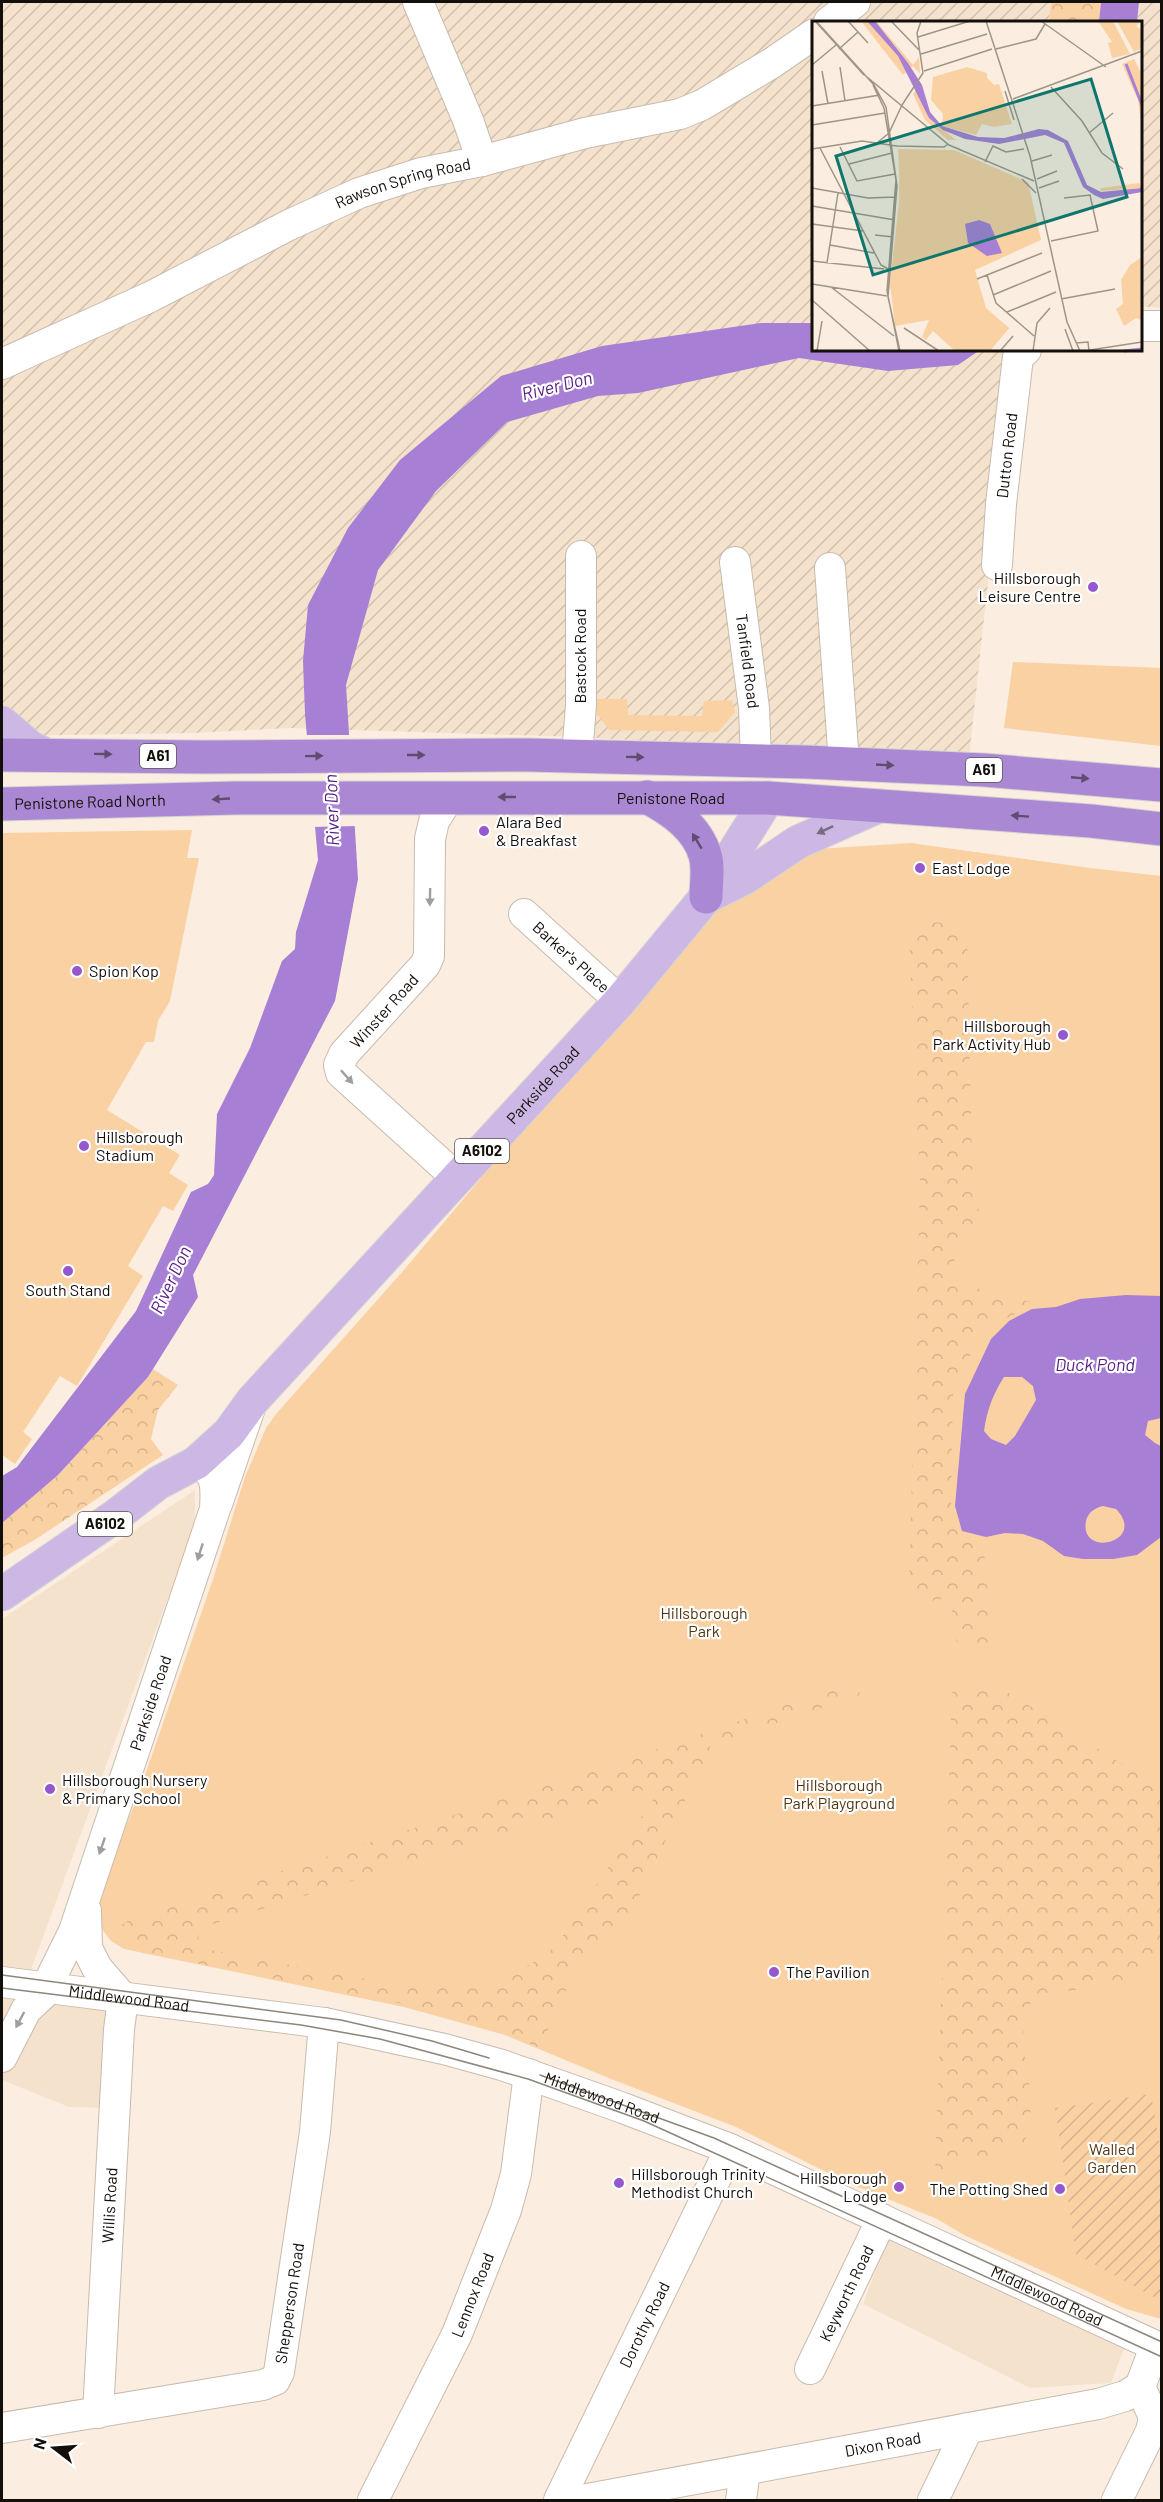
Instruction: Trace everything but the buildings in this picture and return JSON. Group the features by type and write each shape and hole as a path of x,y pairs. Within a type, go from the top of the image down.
{"highway":[{"name":"A61","path":"2,754 577,756 756,760 984,770 1161,785"},
{"path":"564,798 577,756"},
{"path":"768,798 785,777 806,762"},
{"path":"2,786 42,804"},
{"name":"Penistone Road","path":"179,801 449,797 768,798 1091,821 1161,829"},
{"path":"647,797 672,811 698,840 706,856 706,897"},
{"name":"Penistone Road North","path":"2,804 179,801"}],"main road":[{"path":"2,723 31,748 44,753"},
{"name":"Parkside Road","path":"175,1471 229,1433 253,1400 620,1001 706,897 768,798"},
{"name":"Parkside Road","path":"706,897 746,877 798,843 879,806"},
{"name":"A6102","path":"2,1594 114,1517 175,1471"}],"street":[{"path":"418,2 468,120 482,162"},
{"path":"830,21 855,2"},
{"name":"Rawson Spring Road","path":"2,364 150,297 289,225 359,193 421,173 482,162 585,133 681,114 702,105 772,63 812,35"},
{"path":"1142,326 1161,326"},
{"name":"Dutton Road","path":"997,565 1001,504 1018,357 1025,351"},
{"name":"Bastock Road","path":"577,756 581,705 581,556"},
{"name":"Tanfield Road","path":"735,562 754,708 756,760"},
{"path":"830,568 844,763"},
{"name":"Winster Road","path":"449,797 434,821 430,839 429,956 425,965 344,1054 339,1065 341,1073 457,1179"},
{"name":"Barker's Place","path":"524,914 620,1001"},
{"name":"Parkside Road","path":"2,2057 26,2010 46,1989 74,1931 253,1400"},
{"name":"Parkside Road","path":"175,1471 210,1471 216,1490 215,1509"},
{"name":"Parkside Road","path":"86,1896 87,1948 97,1968 123,1998"},
{"name":"Middlewood Road","path":"2,1982 324,2023 444,2049 529,2074 730,2149 1158,2348"},
{"name":"Willis Road","path":"98,2413 117,2052 123,1998"},
{"name":"Shepperson Road","path":"2,2428 263,2385 275,2380 279,2372 315,2132 324,2023"},
{"name":"Lennox Road","path":"373,2500 457,2334 506,2210 516,2174 529,2074"},
{"name":"Dorothy Road","path":"559,2500 730,2149"},
{"name":"Keyworth Road","path":"810,2369 882,2219"},
{"path":"1117,2500 1151,2432 1154,2417 1140,2387 1158,2348"},
{"name":"Dixon Road","path":"582,2500 1098,2404 1125,2396 1140,2387"},
{"path":"933,2500 968,2428"},
{"path":"741,2500 745,2470"}],"shaded area":[{"path":"2,2 1051,2 1049,21 812,21 812,351 1013,351 969,758 578,737 290,728 192,733 2,736"},
{"path":"1139,2 1161,2 1161,308 1142,306 1142,21 1137,21"},
{"name":"Hillsborough Nursery & Primary School","path":"195,1490 195,1524 32,1967 43,1994 122,2008 114,2108 69,2107 2,2080 2,1619"},
{"path":"887,2240 1124,2349 1111,2383 1030,2388 863,2304"}],"green space":[{"path":"1051,2 1101,2 1099,21 1049,21"},
{"path":"1013,662 1161,668 1161,746 1004,728"},
{"path":"596,699 627,699 628,715 702,716 704,701 732,700 735,712 718,732 609,730 595,712"},
{"name":"Hillsborough Stadium","path":"192,830 187,858 199,858 170,1001 158,1021 154,1042 146,1042 107,1110 180,1155 169,1173 188,1185 173,1211 163,1206 128,1266 143,1276 77,1386 60,1376 23,1432 32,1439 15,1464 2,1455 2,833"},
{"name":"Hillsborough Park","path":"911,843 1161,876 1161,2319 1126,2309 964,2235 937,2219 846,2182 736,2127 505,2035 404,2007 124,1949 111,1941 102,1929 98,1910 108,1870 136,1801 213,1579 245,1477 266,1428 276,1414 403,1271 754,853"},
{"path":"929,922 949,923 967,932 973,1203 989,1221 968,1238 953,1255 959,1280 1002,1299 1029,1301 1030,1306 981,1332 953,1393 951,1508 961,1533 983,1539 992,1642 975,1650 957,1643 950,1597 931,1601 909,1586 920,1184 909,934"},
{"path":"153,1369 178,1385 158,1410 151,1439 163,1455 36,1539 2,1558 2,1523 58,1475"},
{"path":"991,1682 1161,1788 1161,1945 1121,1986 1033,1994 1022,2037 1032,2104 1025,2143 935,2175 952,1692"},
{"path":"849,1683 856,1684 861,1690 858,1696 709,1745 714,1755 682,1806 631,1913 578,1964 540,2048 506,2033 404,2004 143,1953 126,1945 122,1925 128,1921 679,1742","holes":["650,1789 654,1798 556,1946 539,1959 488,1989 403,1986 205,1949 198,1938 204,1927 643,1790"]},
{"name":"Walled Garden","path":"1151,2094 1162,2158 1161,2301 1076,2254 1055,2108"}],"water":[{"path":"1101,2 1139,2 1137,21 1099,21"},
{"name":"River Don","path":"761,323 812,323 812,351 979,351 958,365 888,371 799,358 638,393 598,396 507,422 436,491 378,570 346,685 358,879 335,1001 193,1275 198,1297 148,1377 58,1475 2,1523 2,1476 17,1467 136,1311 191,1192 208,1184 214,1175 217,1114 250,1048 282,961 295,949 296,932 318,860 305,714 303,661 308,605 348,528 400,460 501,376 602,346"},
{"name":"Duck Pond","path":"1126,1295 1161,1296 1161,1418 1148,1421 1145,1435 1161,1446 1161,1537 1137,1555 1113,1559 1083,1559 1064,1556 1043,1541 1023,1534 1005,1533 986,1537 962,1531 955,1506 965,1394 991,1339 1009,1321 1032,1309 1056,1307 1080,1299","holes":["1004,1377 1022,1377 1033,1386 1036,1400 1015,1436 1006,1445 991,1439 984,1431 991,1402","1103,1506 1116,1509 1124,1521 1124,1530 1119,1537 1110,1542 1101,1543 1092,1540 1087,1533 1086,1521 1092,1511"]}],"pier":[{"path":"303,735 352,735 358,826 312,827"}],"tram line":[{"path":"2,1975 341,2020 432,2041 489,2058"},
{"path":"2,1988 301,2025 380,2039 528,2079 644,2121 1162,2357"},
{"path":"540,2075 714,2138 1162,2342"}],"place":[{"name":"Hillsborough Leisure Centre","path":"1093,587"},
{"name":"Alara Bed & Breakfast","path":"484,831"},
{"name":"East Lodge","path":"920,868"},
{"name":"Spion Kop","path":"77,971"},
{"name":"Hillsborough Park Activity Hub","path":"1063,1035"},
{"name":"Hillsborough Stadium","path":"84,1146"},
{"name":"South Stand","path":"68,1271"},
{"name":"Hillsborough Nursery & Primary School","path":"50,1789"},
{"name":"The Pavilion","path":"774,1972"},
{"name":"Hillsborough Trinity Methodist Church","path":"619,2183"},
{"name":"Hillsborough Lodge","path":"899,2187"},
{"name":"The Potting Shed","path":"1060,2189"}],"park label":[{"name":"Hillsborough Park Playground","path":"839,1794"}]}
